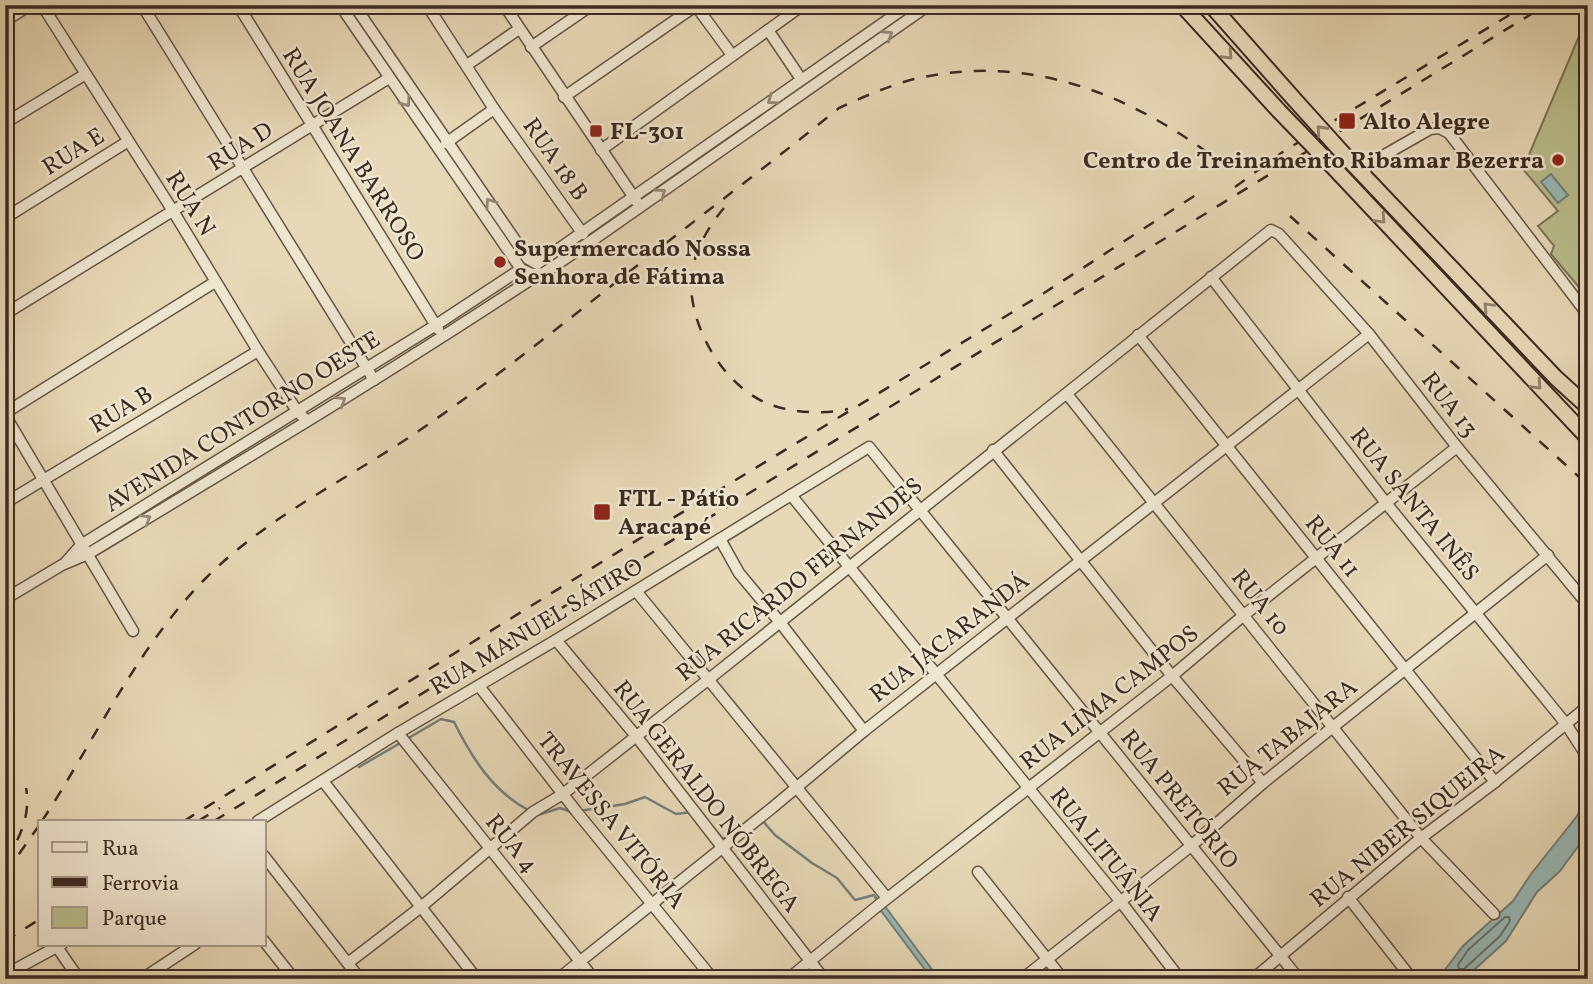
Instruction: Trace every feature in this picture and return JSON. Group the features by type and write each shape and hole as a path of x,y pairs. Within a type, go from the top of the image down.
{"highway":[{"path":"1182,5 1588,438"},
{"path":"1211,5 1364,176 1556,378 1588,407"}],"street":[{"path":"5,21 30,5"},
{"name":"RUA N","path":"42,5 258,351 297,411 307,421"},
{"path":"142,5 374,380"},
{"name":"RUA JOANA BARROSO","path":"238,5 436,325"},
{"path":"340,5 521,269 529,274 539,274"},
{"path":"354,5 528,259 538,264 721,151 909,5"},
{"name":"RUA 18 B","path":"427,5 494,109 583,234"},
{"path":"504,5 637,202"},
{"path":"531,47 592,5"},
{"path":"564,97 697,5 732,55"},
{"path":"601,150 803,5"},
{"path":"855,49 929,5"},
{"path":"467,65 519,29"},
{"path":"768,30 801,79"},
{"path":"637,202 730,129 801,79 838,61"},
{"path":"5,123 84,75"},
{"name":"RUA D","path":"5,314 389,78"},
{"path":"439,148 494,109"},
{"path":"1364,176 1367,165 1430,129 1439,128 1449,133 1588,315"},
{"path":"730,129 738,139"},
{"path":"714,141 721,151"},
{"name":"RUA E","path":"5,218 127,142"},
{"name":"AVENIDA CONTORNO OESTE","path":"85,549 187,494 444,337 539,274 637,202"},
{"name":"RUA RICARDO FERNANDES","path":"348,963 421,907 533,813 563,794 849,568 1211,276 1271,230 1277,232"},
{"name":"RUA 13","path":"1277,232 1369,334 1457,447 1588,605"},
{"name":"AVENIDA CONTORNO OESTE","path":"5,600 62,565 181,483 436,325 521,269"},
{"name":"RUA SANTA INÊS","path":"1211,276 1386,503 1566,724 1588,758"},
{"path":"133,631 5,414 215,282"},
{"path":"478,297 486,309"},
{"path":"461,308 469,320"},
{"path":"436,325 444,337"},
{"name":"RUA JACARANDÁ","path":"558,979 863,731 1369,334"},
{"name":"RUA 11","path":"1138,335 1495,782"},
{"name":"RUA B","path":"5,503 258,351"},
{"name":"RUA 10","path":"1067,394 1421,838 1494,914"},
{"name":"RUA MANUEL SÁTIRO","path":"260,820 398,733 556,640 871,447"},
{"name":"RUA PRETÓRIO","path":"871,447 1299,979"},
{"name":"RUA LIMA CAMPOS","path":"788,979 1457,447"},
{"path":"993,450 1172,676 1263,783"},
{"path":"181,483 187,494"},
{"name":"RUA LITUÂNIA","path":"791,495 935,676 1121,902 1180,979"},
{"path":"720,539 739,573 863,731"},
{"name":"RUA TABAJARA","path":"1022,979 1191,846 1263,783 1548,555"},
{"path":"636,591 887,898"},
{"name":"RUA GERALDO NÓBREGA","path":"556,640 723,846 824,979"},
{"name":"TRAVESSA VITÓRIA","path":"479,686 713,979"},
{"name":"RUA NIBER SIQUEIRA","path":"1253,979 1348,897 1588,706"},
{"name":"RUA 4","path":"398,733 594,979"},
{"path":"323,781 477,979"},
{"path":"266,859 360,979"},
{"path":"978,872 1063,979"},
{"path":"1348,897 1412,979"},
{"path":"266,944 294,979"},
{"path":"5,975 58,946"},
{"path":"61,946 79,979"},
{"path":"142,979 188,946"}],"green space":[{"name":"Centro de Treinamento Ribamar Bezerra","path":"1588,15 1588,298 1551,254 1554,246 1538,226 1558,211 1523,169"}],"water":[{"path":"1551,174 1568,195 1558,203 1541,182"},
{"path":"1588,795 1588,833 1560,871 1537,892 1506,941 1464,979 1438,979 1463,946 1513,901 1577,816"},
{"path":"884,905 939,979 932,979 879,908"}],"waterway":[{"path":"407,739 441,719 454,722 468,748 494,784 530,811"},
{"path":"359,767 402,742"},
{"path":"579,811 625,804 645,797 676,814 692,812"},
{"path":"536,814 560,808 572,812"},
{"path":"698,810 723,839 729,836"},
{"path":"762,820 775,835 837,878 855,900 874,895 879,903"}],"railway":[{"path":"1235,187 1284,151 1526,5"},
{"path":"216,820 1546,5"},
{"path":"43,820 118,695 159,634 181,605 230,556 282,517 420,430 473,392 839,108 885,88 914,79 955,72 996,71 1035,75 1110,97 1146,114 1215,158"},
{"path":"186,820 668,521 1044,293 1202,191"},
{"path":"724,208 701,244 691,285 697,320 712,353 735,382 764,402 784,409 806,412 848,409"},
{"path":"1290,216 1588,485"},
{"path":"5,861 26,817 26,788"},
{"path":"200,820 220,808"},
{"path":"5,874 38,827"},
{"path":"5,941 38,920"}],"place":[{"name":"Alto Alegre","path":"1347,121"},
{"name":"FL-301","path":"596,131"},
{"name":"Centro de Treinamento Ribamar Bezerra","path":"1558,160"},
{"name":"Supermercado Nossa Senhora de Fátima","path":"500,262"},
{"name":"FTL - Pátio Aracapé","path":"602,512"}]}
